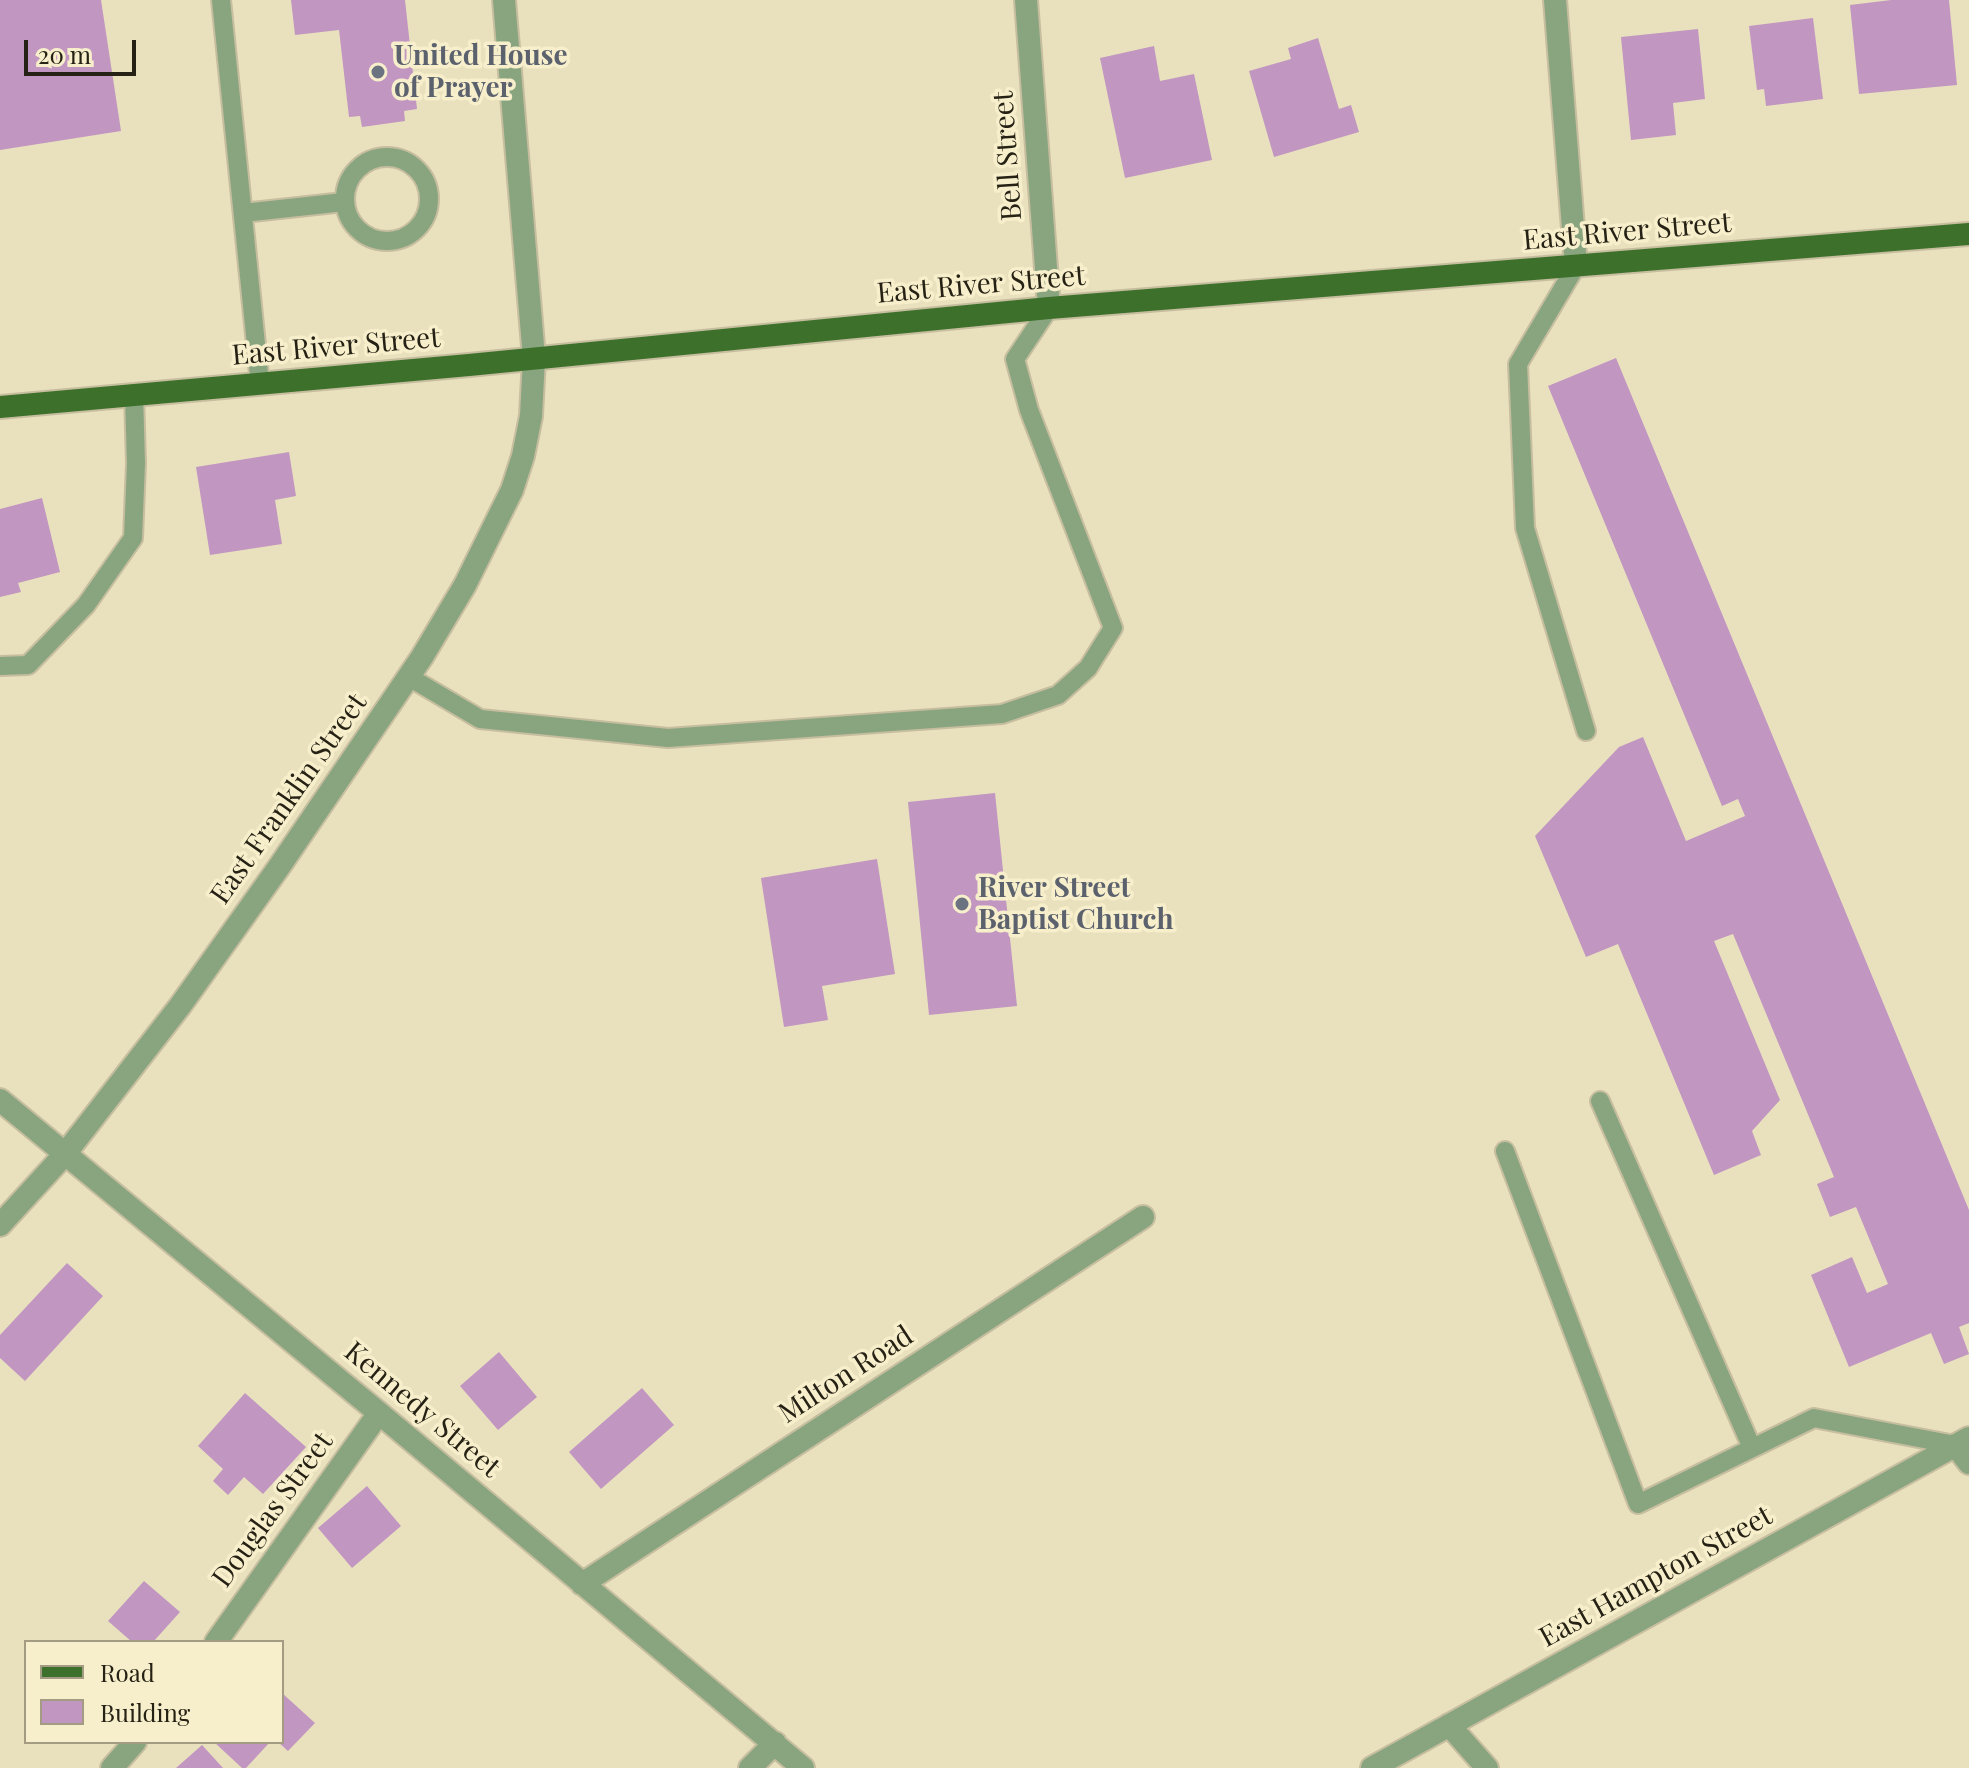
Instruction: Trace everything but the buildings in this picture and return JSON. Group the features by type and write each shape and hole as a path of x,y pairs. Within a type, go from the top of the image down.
{"main road":[{"name":"East River Street","path":"0,407 1049,308 1969,234"}],"street":[{"name":"East Franklin Street","path":"0,1225 65,1154 180,1006 279,867 409,677 465,585 512,490 531,416 534,358 504,0"},
{"name":"Bell Street","path":"1026,0 1049,308"},
{"path":"1555,0 1576,266"},
{"name":"Kennedy Street","path":"0,1100 803,1768"},
{"name":"Milton Road","path":"582,1584 1143,1217"},
{"name":"Douglas Street","path":"217,1640 379,1413"},
{"name":"East Hampton Street","path":"1372,1768 1964,1449"},
{"path":"1449,1725 1487,1768"},
{"path":"750,1768 775,1743"},
{"path":"112,1768 133,1744"}],"lane":[{"path":"221,0 260,384"},
{"path":"392,156 407,161 419,171 427,184 429,199 419,227 393,241 379,241 366,236 347,215 344,202 345,188 351,175 362,164 392,156"},
{"path":"243,213 344,202"},
{"path":"1576,266 1518,364 1525,528 1586,731"},
{"path":"409,677 480,719 668,738 1002,714 1058,695 1088,668 1113,628 1029,410 1015,359 1049,308"},
{"path":"0,666 28,665 86,605 133,538 136,463 134,395"},
{"path":"1600,1101 1752,1448"},
{"path":"1505,1151 1638,1504 1814,1418 1964,1449"}],"place":[{"name":"United House of Prayer","path":"378,72"},
{"name":"River Street Baptist Church","path":"962,904"}]}
